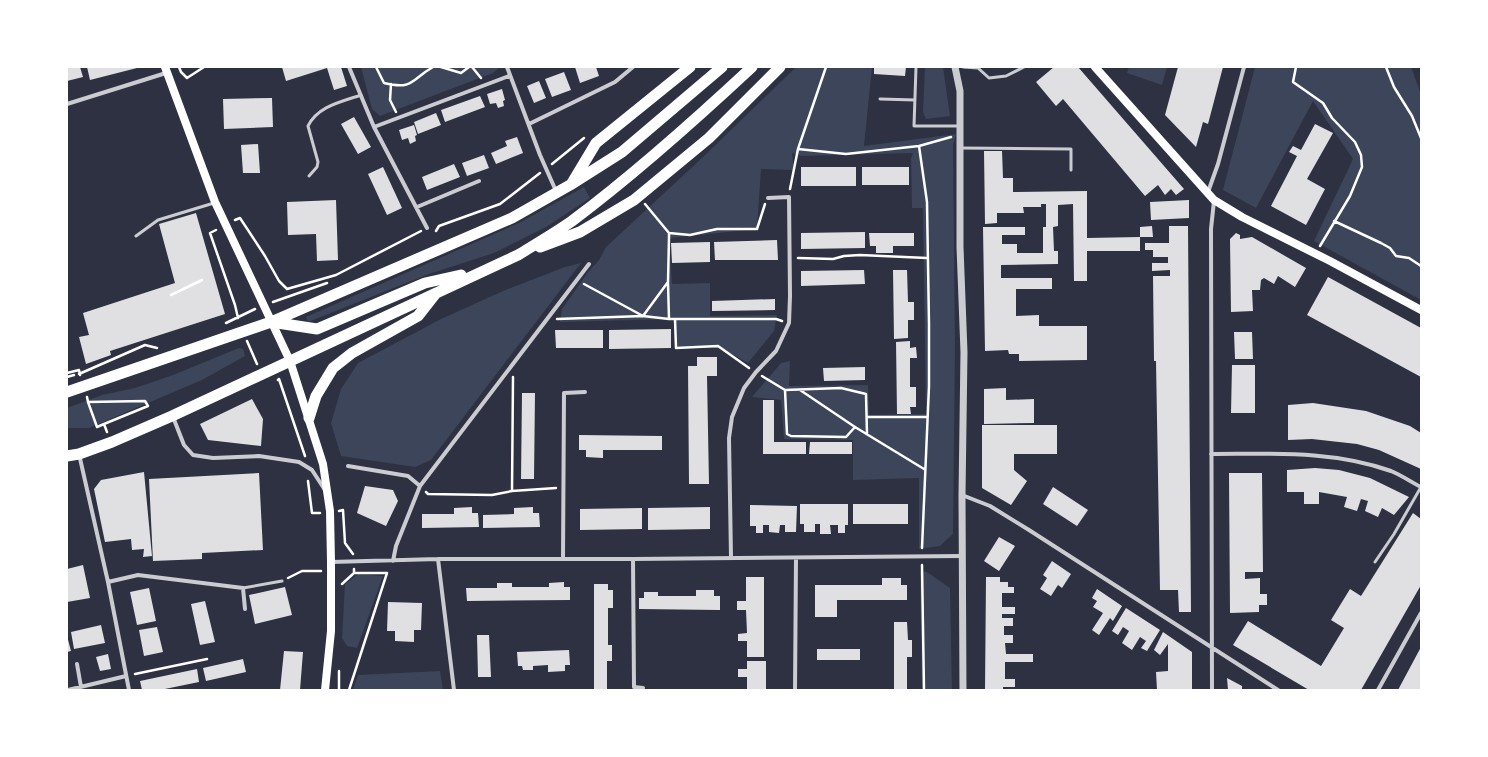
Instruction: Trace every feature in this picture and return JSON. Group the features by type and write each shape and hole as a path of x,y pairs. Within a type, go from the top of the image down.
{"highway":[{"path":"570,185 596,143 690,67"},
{"path":"67,392 84,388 270,322 512,218 570,185 622,152 722,67"},
{"path":"518,255 571,222 701,114 752,67"},
{"path":"67,456 79,454 112,442 172,416 483,270 580,232 639,196 709,138 780,67"},
{"path":"270,322 316,329 426,283 483,270"},
{"path":"309,418 316,396 333,368 352,353 418,316 438,291"}],"main road":[{"path":"1095,67 1214,200 1242,217 1316,254 1421,310"},
{"path":"165,70 216,202 270,322 290,361 323,464 328,496 331,566 331,631 325,690"}],"street":[{"path":"350,67 374,126 427,228"},
{"path":"507,67 509,76 546,169 557,192"},
{"path":"529,124 615,82 633,67"},
{"path":"955,67 960,91 960,247 964,352 962,690"},
{"path":"1208,193 1218,164 1244,67"},
{"path":"67,104 165,70"},
{"path":"374,126 509,76"},
{"path":"417,207 479,181"},
{"path":"730,557 729,438 732,417 744,388 756,372 776,351 789,323 789,197 768,198"},
{"path":"1212,690 1211,229 1214,200"},
{"path":"394,561 396,546 420,486 589,264"},
{"path":"563,559 564,392 585,392"},
{"path":"172,416 184,445 193,455 213,458 259,456 299,462 312,470 328,496"},
{"path":"79,454 108,582 129,690"},
{"path":"1211,454 1310,454 1353,460 1392,472 1421,487"},
{"path":"348,466 408,476 420,486"},
{"path":"962,495 990,506 1030,530 1278,690"},
{"path":"331,566 438,559 962,556"},
{"path":"795,690 796,558"},
{"path":"438,559 454,690"},
{"path":"633,559 634,687 643,688"},
{"path":"108,582 138,575 243,588 245,609"},
{"path":"1378,690 1421,613"},
{"path":"77,664 81,687"},
{"path":"68,690 126,676"}],"lane":[{"path":"916,67 914,126 960,126"},
{"path":"963,67 978,68 989,78 1006,76 1024,67"},
{"path":"309,176 317,167 318,162 308,126 313,116 321,110 361,95"},
{"path":"880,99 915,100"},
{"path":"961,148 1071,149 1071,170"},
{"path":"136,236 158,220 216,202"},
{"path":"1375,562 1394,534 1421,487"},
{"path":"243,588 282,581"}],"path":[{"path":"179,67 181,72 187,78 204,67"},
{"path":"376,67 384,83 398,86 412,84 422,73 433,67"},
{"path":"441,67 461,74 471,67 486,84"},
{"path":"789,197 798,149 826,67"},
{"path":"1296,67 1293,82 1323,103 1332,118 1355,142 1361,155 1362,166 1350,196 1316,254"},
{"path":"1386,67 1394,87 1412,116 1421,138"},
{"path":"391,84 390,100 398,118"},
{"path":"798,149 846,154 919,146 961,134"},
{"path":"435,232 439,226 500,204 588,135"},
{"path":"919,146 927,202 929,378 924,469 922,556 924,690"},
{"path":"639,196 669,233 669,319"},
{"path":"669,233 690,234 717,228 757,229 768,198"},
{"path":"1334,221 1390,248 1396,256 1409,258 1421,266"},
{"path":"790,258 833,259 844,256 860,255 927,258"},
{"path":"171,295 202,280"},
{"path":"576,280 643,316"},
{"path":"224,324 264,306 330,282"},
{"path":"643,316 668,282"},
{"path":"546,319 643,316 669,319 776,319 789,323"},
{"path":"675,319 676,348 718,346 785,390 841,388 866,394 867,434"},
{"path":"67,378 145,345 159,348"},
{"path":"512,491 513,363"},
{"path":"67,373 79,370 79,374 96,423"},
{"path":"785,390 787,434 790,436 846,437 855,427"},
{"path":"800,390 855,427 924,469"},
{"path":"88,402 145,402 148,406 104,424"},
{"path":"867,417 927,417"},
{"path":"420,486 428,494 492,495 512,491 564,488"},
{"path":"282,581 302,571 331,566"},
{"path":"126,676 207,659"}],"shaded area":[{"path":"361,67 500,67 493,73 380,116 372,109"},
{"path":"796,67 872,67 864,146 956,134 953,145 955,346 953,534 940,546 919,549 919,478 853,480 853,440 784,439 781,400 752,397 781,363 790,361 789,386 868,385 869,415 926,414 923,208 912,208 911,159 913,153 801,156 792,153 794,170 761,169 757,229 669,238 672,284 710,283 710,316 777,315 774,331 748,363 721,348 676,348 675,319 560,322 562,309 588,272 599,260 606,247 702,158"},
{"path":"925,67 943,67 950,116 926,119 923,112"},
{"path":"1129,67 1167,67 1162,85 1127,73"},
{"path":"1255,67 1411,67 1421,94 1421,300 1314,241 1353,159 1313,101 1256,208 1223,190"},
{"path":"584,187 590,198 546,227 494,253 429,274 308,322 306,317 519,223"},
{"path":"581,263 431,460 415,467 341,456 331,423 341,389 358,363 441,319 503,291 565,267"},
{"path":"239,348 243,349 245,356 202,380 89,428 67,428 67,408 102,395 135,388 173,375"},
{"path":"920,571 927,572 950,588 952,690 922,690"},
{"path":"358,574 383,576 357,648 347,646 342,638 345,584"},
{"path":"440,671 443,690 353,690 358,675"}],"building":[{"path":"67,67 80,67 83,77 67,81"},
{"path":"87,67 137,67 137,68 90,80"},
{"path":"282,67 341,67 347,86 334,90 327,68 286,81"},
{"path":"575,67 596,67 599,76 580,83"},
{"path":"874,67 906,67 905,76 874,74"},
{"path":"1054,67 1078,67 1184,189 1176,195 1171,189 1165,195 1158,185 1145,196 1063,99 1056,106 1036,82"},
{"path":"1178,67 1223,67 1208,124 1203,122 1196,147 1165,115"},
{"path":"564,72 571,90 552,97 545,79"},
{"path":"539,81 546,98 534,103 527,86"},
{"path":"502,89 505,100 503,101 504,106 498,108 496,103 490,104 487,94"},
{"path":"480,96 485,107 445,122 441,110"},
{"path":"272,98 273,127 224,129 223,99"},
{"path":"436,113 441,125 418,134 414,122"},
{"path":"354,117 371,147 358,154 341,124"},
{"path":"1315,124 1333,133 1307,179 1325,189 1306,225 1271,206 1297,156 1289,152 1293,146 1301,150"},
{"path":"414,125 417,135 415,136 416,141 410,144 408,138 402,140 399,130"},
{"path":"517,137 523,153 496,164 491,153 507,146 505,141"},
{"path":"258,144 260,173 243,173 241,145"},
{"path":"984,151 1002,151 1003,178 1013,178 1013,192 1087,191 1087,238 1140,237 1140,251 1087,251 1087,281 1074,281 1073,204 1058,205 1058,226 1053,227 1054,251 1058,251 1058,264 1001,265 1001,278 1052,278 1052,289 1016,289 1016,316 1039,315 1039,326 1087,326 1087,360 1019,361 1019,354 1009,354 1008,350 985,351 983,227 1025,227 1025,235 1002,235 1002,244 1017,244 1017,253 1043,253 1043,227 1046,227 1046,204 1041,204 1041,207 1023,207 1024,213 997,213 997,223 985,224"},
{"path":"484,155 489,168 467,176 462,163"},
{"path":"454,164 460,177 427,190 422,177"},
{"path":"383,167 402,208 387,215 368,174"},
{"path":"801,167 856,167 856,186 801,186"},
{"path":"862,167 909,167 909,185 862,185"},
{"path":"336,200 338,260 317,261 316,234 288,235 287,202"},
{"path":"1189,200 1189,218 1151,220 1150,202"},
{"path":"196,213 225,314 110,351 111,355 86,364 79,337 89,335 83,313 175,283 159,224"},
{"path":"1152,226 1153,237 1140,237 1140,227"},
{"path":"1169,226 1188,226 1191,612 1179,612 1178,590 1160,590 1153,276 1170,276 1170,270 1152,271 1152,263 1168,263 1168,257 1153,257 1153,250 1145,250 1145,243 1169,243"},
{"path":"865,232 865,248 801,249 801,233"},
{"path":"869,233 914,233 914,246 893,246 893,253 876,253 876,246 870,246"},
{"path":"1236,233 1240,235 1240,239 1252,237 1306,268 1295,287 1278,276 1274,284 1264,278 1261,280 1260,290 1252,290 1253,311 1231,312 1230,239"},
{"path":"777,240 778,260 715,260 714,242"},
{"path":"710,242 710,262 672,263 671,243"},
{"path":"864,270 865,284 801,286 801,271"},
{"path":"893,270 907,270 908,302 914,302 914,320 908,320 908,338 894,339"},
{"path":"1328,277 1421,328 1421,377 1307,315"},
{"path":"775,299 775,310 712,311 712,301"},
{"path":"671,329 671,348 609,349 609,330"},
{"path":"555,330 603,330 603,348 556,348"},
{"path":"1234,332 1252,332 1253,359 1235,359"},
{"path":"910,341 910,348 916,347 917,358 910,358 910,387 916,387 916,407 910,407 911,414 897,414 896,342"},
{"path":"697,357 717,357 717,376 707,376 709,484 689,484 688,366 697,366"},
{"path":"1232,365 1255,365 1255,413 1231,413"},
{"path":"865,367 865,380 824,381 823,368"},
{"path":"1006,388 1006,400 1034,399 1034,423 984,424 984,389"},
{"path":"522,393 535,393 534,479 521,479"},
{"path":"252,399 263,419 261,446 208,440 200,424"},
{"path":"763,400 774,400 774,442 806,442 806,454 763,454"},
{"path":"1313,403 1366,411 1410,426 1421,433 1421,469 1379,450 1357,444 1312,439 1288,440 1288,405"},
{"path":"982,425 1057,425 1057,454 1014,454 1014,470 1027,481 1011,505 982,488"},
{"path":"579,435 662,436 662,450 603,450 603,458 586,457 586,450 579,450"},
{"path":"810,442 852,442 852,454 809,454"},
{"path":"1315,468 1339,470 1370,478 1409,497 1394,515 1382,508 1378,517 1365,511 1368,501 1361,499 1357,511 1344,507 1347,497 1319,492 1319,504 1304,504 1304,492 1287,492 1287,470"},
{"path":"144,472 152,556 143,557 144,549 132,550 131,539 105,542 94,489 101,480"},
{"path":"259,473 263,550 202,553 202,559 153,561 149,479"},
{"path":"1229,473 1262,473 1263,572 1245,572 1245,579 1260,578 1260,594 1267,594 1267,605 1259,605 1259,612 1230,613"},
{"path":"365,486 393,490 398,501 386,526 357,513"},
{"path":"1053,487 1088,510 1077,526 1043,504"},
{"path":"800,504 848,504 848,525 845,525 845,533 838,533 838,525 830,525 831,534 820,534 820,524 815,524 815,532 804,532 804,524 800,524"},
{"path":"853,504 908,504 908,524 853,524"},
{"path":"750,505 797,506 796,532 785,532 785,525 780,525 779,533 769,532 769,525 763,525 763,533 756,533 756,526 750,526"},
{"path":"472,507 472,513 478,513 479,527 422,528 422,514 454,514 454,508"},
{"path":"533,507 533,513 539,513 540,527 483,528 483,515 514,514 514,508"},
{"path":"710,507 710,529 648,530 648,508"},
{"path":"642,508 642,529 580,530 580,509"},
{"path":"1413,513 1421,519 1421,585 1361,690 1309,690 1233,645 1248,621 1321,666 1344,628 1331,620 1350,589 1361,596"},
{"path":"999,537 1015,546 999,571 984,561"},
{"path":"1052,561 1071,574 1062,588 1058,585 1051,596 1040,589 1047,578 1043,575"},
{"path":"83,565 90,598 67,602 67,569"},
{"path":"746,577 764,577 764,657 747,657 747,641 738,641 738,634 747,633 746,610 737,610 737,601 746,601"},
{"path":"986,577 1000,577 1000,582 1008,582 1008,587 1014,587 1014,593 1002,593 1002,607 1015,607 1015,614 1002,614 1002,618 1013,618 1013,626 1004,626 1004,635 1013,635 1013,643 1005,643 1006,654 1033,654 1033,662 1005,662 1005,679 1015,679 1015,687 1003,687 1003,690 985,690"},
{"path":"882,578 901,578 901,585 907,585 907,600 837,600 837,617 815,617 815,585 882,585"},
{"path":"564,582 564,587 570,587 570,600 467,601 466,588 497,588 497,583 512,583 512,587 549,587 549,583"},
{"path":"594,584 608,584 608,590 613,590 613,608 608,608 608,645 612,645 612,661 607,661 607,690 594,690"},
{"path":"285,587 292,615 255,624 249,595"},
{"path":"149,588 156,621 137,625 130,592"},
{"path":"1097,589 1122,606 1113,621 1110,618 1099,635 1092,630 1103,613 1093,607 1097,601 1092,598"},
{"path":"696,590 714,590 714,596 720,596 720,610 639,609 639,598 644,598 644,592 658,592 658,596 696,596"},
{"path":"205,601 215,642 200,645 191,604"},
{"path":"388,602 422,603 421,630 414,630 414,642 395,641 395,631 387,631"},
{"path":"1126,608 1160,630 1147,651 1141,648 1146,641 1140,637 1132,650 1122,643 1129,631 1123,627 1118,635 1112,631"},
{"path":"894,622 907,622 908,640 912,640 912,657 907,657 907,690 894,690"},
{"path":"101,625 105,643 74,649 71,632"},
{"path":"157,627 163,652 144,656 139,630"},
{"path":"1163,632 1192,652 1192,690 1157,690 1156,672 1168,671 1168,644 1160,655 1154,650"},
{"path":"477,635 489,635 491,677 478,677"},
{"path":"67,636 71,651 67,652"},
{"path":"1421,647 1421,690 1398,690"},
{"path":"817,649 860,649 860,660 817,660"},
{"path":"569,650 570,665 565,665 565,671 548,672 548,665 533,666 533,670 523,670 522,666 518,666 517,652"},
{"path":"284,651 303,652 300,690 280,690"},
{"path":"108,654 111,669 100,671 96,657"},
{"path":"243,659 246,672 206,681 203,668"},
{"path":"747,661 766,661 766,690 747,690 747,677 738,677 738,669 747,669"},
{"path":"197,669 199,682 160,690 142,690 140,681"},
{"path":"1227,678 1242,686 1242,690 1228,690"}]}
